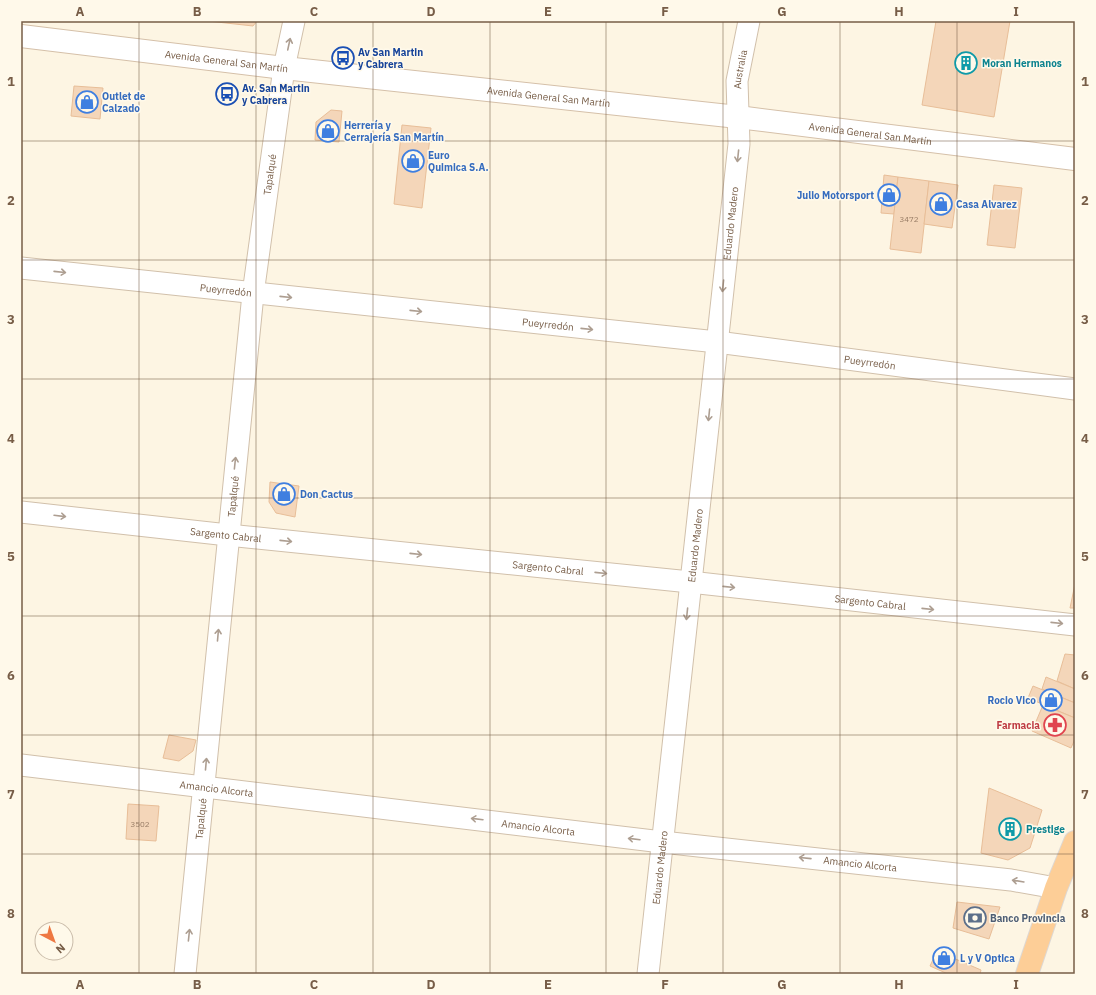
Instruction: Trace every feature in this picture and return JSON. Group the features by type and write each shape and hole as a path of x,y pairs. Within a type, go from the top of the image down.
{"highway":[{"path":"1027,974 1056,888 1075,842"}],"main road":[{"name":"Avenida General San Martín","path":"21,36 284,68 738,118 1075,159"}],"street":[{"name":"Tapalqué","path":"185,974 253,294 284,68 294,21"},
{"name":"Australia","path":"738,118 737,81 749,21"},
{"name":"Eduardo Madero","path":"648,974 739,144 738,118"},
{"name":"Pueyrredón","path":"21,268 253,294 717,342 1075,389"},
{"name":"Sargento Cabral","path":"21,512 228,535 690,582 1075,625"},
{"name":"Amancio Alcorta","path":"21,765 662,842 1011,880 1056,888"}],"building":[{"path":"208,21 257,21 253,26"},
{"name":"Moran Hermanos","path":"936,21 1010,21 994,117 922,105"},
{"name":"Outlet de Calzado","path":"74,86 103,88 100,119 71,116"},
{"name":"Herrería y Cerrajería San Martín","path":"331,110 342,111 339,142 315,140 316,122"},
{"name":"Euro Quimica S.A.","path":"402,125 431,128 422,208 394,204"},
{"name":"Julio Motorsport","path":"884,175 898,177 894,214 881,213"},
{"path":"898,177 929,181 921,253 890,249"},
{"name":"Casa Alvarez","path":"929,181 958,185 952,228 924,224"},
{"path":"994,185 1022,188 1015,248 987,245"},
{"name":"Don Cactus","path":"270,482 299,486 295,517 276,513 269,502"},
{"path":"1075,584 1075,608 1070,608"},
{"path":"1065,654 1075,655 1075,689 1057,681"},
{"path":"1046,677 1075,689 1075,703 1042,689"},
{"name":"Rocio Vico","path":"1033,686 1075,703 1075,718 1028,698"},
{"name":"Farmacia","path":"1043,705 1075,718 1075,739 1071,748 1032,731"},
{"path":"169,735 196,740 193,751 179,761 163,758"},
{"name":"Prestige","path":"989,788 1042,810 1030,848 1008,860 981,853"},
{"path":"128,804 159,806 156,841 126,839"},
{"name":"Banco Provincia","path":"957,902 1000,907 989,939 953,928"},
{"name":"L y V Optica","path":"937,951 981,970 980,974 948,974 930,966"}],"place":[{"name":"Av San Martin y Cabrera","path":"343,58"},
{"name":"Moran Hermanos","path":"966,63"},
{"name":"Av. San Martin y Cabrera","path":"227,94"},
{"name":"Outlet de Calzado","path":"87,102"},
{"name":"Herrería y Cerrajería San Martín","path":"328,131"},
{"name":"Euro Quimica S.A.","path":"413,161"},
{"name":"Julio Motorsport","path":"889,195"},
{"name":"Casa Alvarez","path":"941,204"},
{"name":"Don Cactus","path":"284,494"},
{"name":"Rocio Vico","path":"1051,700"},
{"name":"Farmacia","path":"1055,725"},
{"name":"Prestige","path":"1010,829"},
{"name":"Banco Provincia","path":"975,918"},
{"name":"L y V Optica","path":"944,958"}]}
